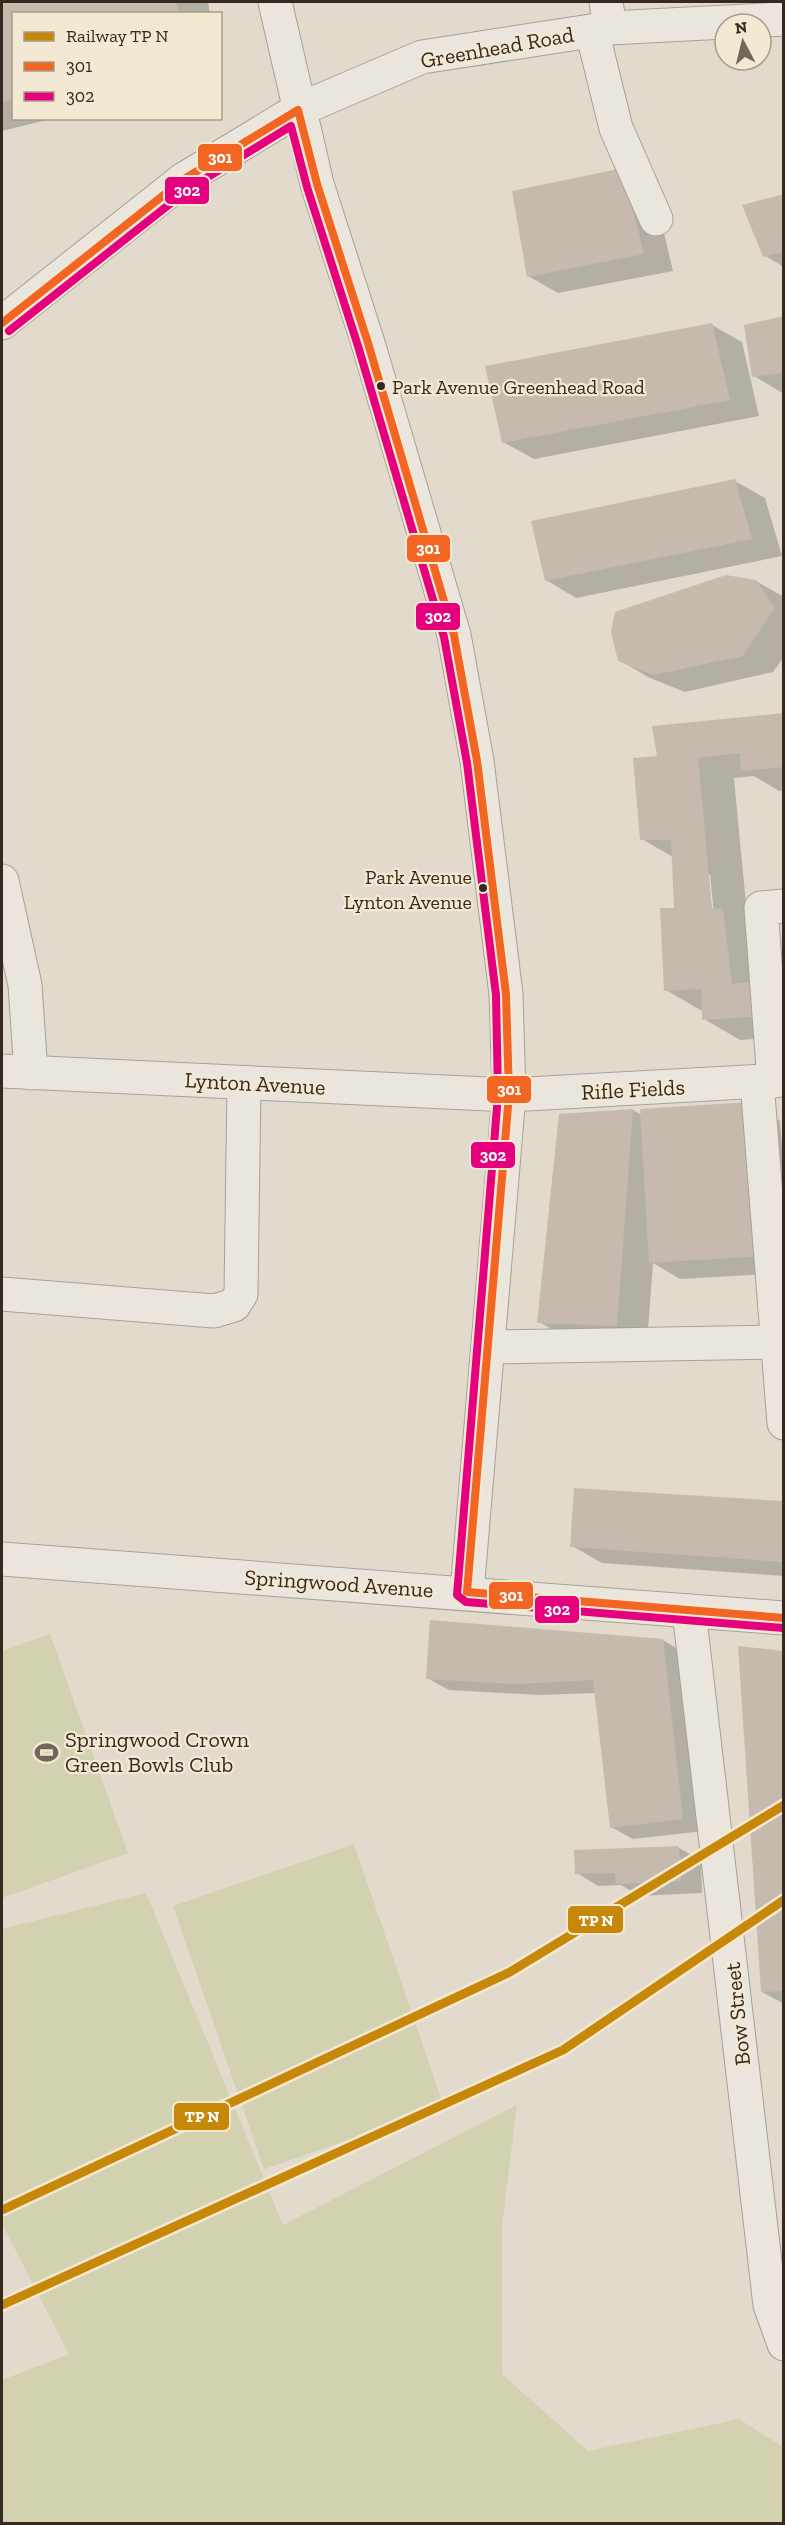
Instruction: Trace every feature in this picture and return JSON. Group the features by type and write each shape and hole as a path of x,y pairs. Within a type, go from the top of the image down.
{"street":[{"path":"275,2 298,110 317,184 368,343 454,635 477,761 506,994 509,1095 467,1592"},
{"name":"Greenhead Road","path":"2,323 184,179 298,110 422,57 603,20 783,19"},
{"path":"603,20 616,128 656,219"},
{"path":"2,880 25,985 16,1072"},
{"path":"783,906 760,908 772,1081 776,1341 783,1423"},
{"name":"Lynton Avenue","path":"16,1072 509,1095"},
{"name":"Rifle Fields","path":"509,1095 772,1081"},
{"path":"2,1294 214,1311 234,1305 241,1294 244,1083"},
{"path":"489,1347 776,1341"},
{"name":"Springwood Avenue","path":"2,1559 467,1592 783,1618"},
{"name":"Bow Street","path":"689,1611 770,2305 783,2344"}],"green space":[{"name":"Springwood Crown Green Bowls Club","path":"50,1634 128,1853 2,1898 2,1651"},
{"path":"354,1844 444,2107 264,2169 173,1906"},
{"path":"146,1893 283,2225 517,2105 502,2226 502,2374 588,2451 739,2419 783,2447 783,2523 2,2523 2,2380 69,2354 2,2224 2,1929"}],"building":[{"path":"2,2 176,2 178,12 12,12 12,100 2,102"},
{"path":"623,168 644,254 527,277 512,191"},
{"path":"784,194 784,252 763,257 742,205"},
{"path":"784,316 784,373 752,377 744,325"},
{"path":"712,323 730,400 502,443 485,366"},
{"path":"735,479 752,539 545,581 531,521"},
{"path":"726,575 756,580 775,608 743,656 653,675 618,661 611,632 615,612"},
{"path":"784,713 784,767 741,771 740,753 698,758 712,908 723,909 732,984 761,981 764,1016 702,1020 701,989 664,991 660,908 674,908 671,840 640,840 633,758 657,756 652,726"},
{"path":"750,1102 761,1256 649,1263 640,1109"},
{"path":"633,1109 617,1326 537,1323 559,1114"},
{"path":"574,1488 784,1501 784,1562 570,1547"},
{"path":"430,1620 663,1639 683,1819 610,1828 593,1680 516,1684 426,1679"},
{"path":"738,1646 784,1651 784,1991 761,1992"},
{"path":"679,1846 681,1881 616,1884 615,1873 575,1874 574,1850"}],"transit line":[{"name":"301","path":"2,323 184,179 298,110 317,184 368,343 454,635 477,761 506,994 509,1095 467,1592 784,1618"},
{"name":"302","path":"9,331 190,188 291,126 307,187 358,346 444,637 467,763 496,995 498,1095 457,1595 466,1602 783,1628"},
{"path":"2,2210 510,1972 784,1805"},
{"path":"2,2305 563,2050 784,1900"}],"place":[{"name":"Park Avenue Greenhead Road","path":"381,386"},
{"name":"Park Avenue Lynton Avenue","path":"483,888"},
{"name":"Springwood Crown Green Bowls Club","path":"47,1752"}]}
